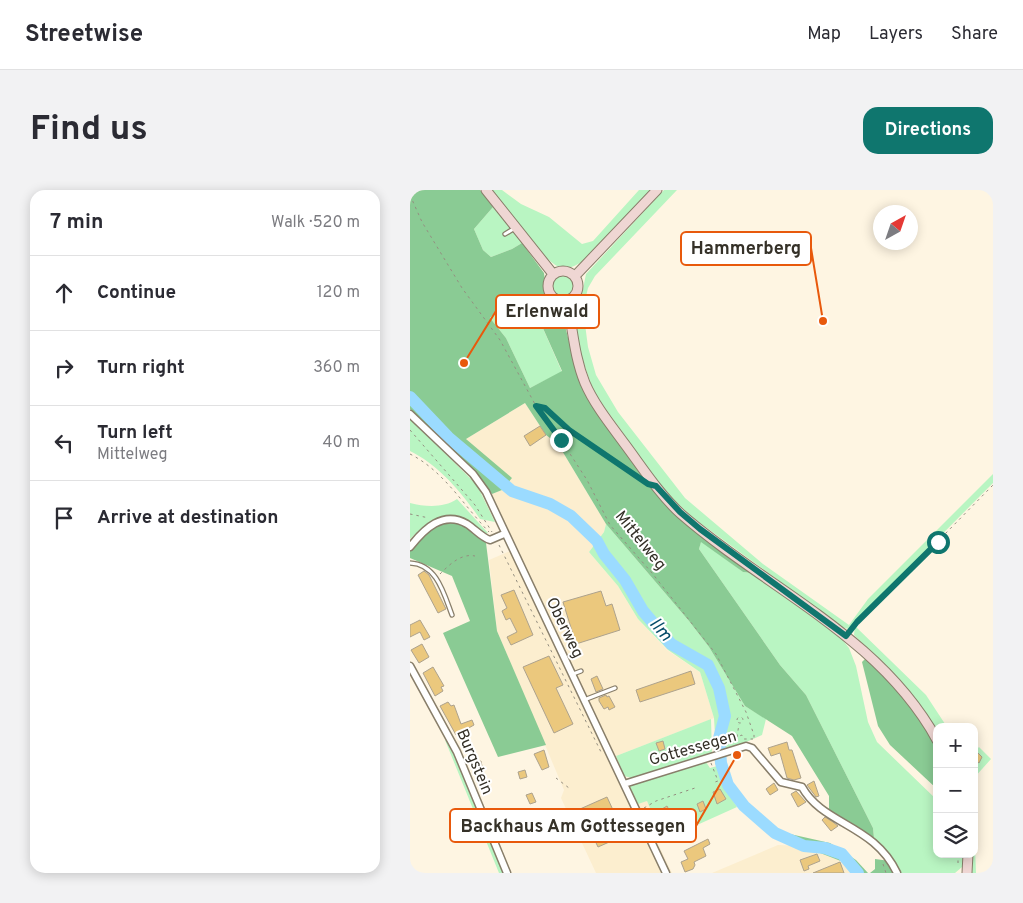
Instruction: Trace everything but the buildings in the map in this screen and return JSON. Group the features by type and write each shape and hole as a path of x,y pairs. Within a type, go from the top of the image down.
{"main road":[{"path":"486,190 553,274"},
{"path":"575,276 657,190"},
{"path":"566,271 575,276 579,290 574,298 567,302 556,300 550,294 548,284 553,274 566,271"},
{"path":"567,302 577,357 591,394 666,498 700,529 846,636 877,663 904,690 933,734"},
{"path":"967,873 968,858"}],"street":[{"name":"Oberweg","path":"410,414 472,474 491,498 504,534 666,873"},
{"path":"410,547 425,528 436,522 458,520 486,539 496,538 504,534"},
{"name":"Burgstein","path":"410,666 457,752 506,873"},
{"name":"Gottessegen","path":"624,784 746,746 752,748 781,782 802,787 809,800 874,842 890,858 897,873"}],"lane":[{"path":"505,234 516,228"},
{"path":"410,563 428,568 436,578 452,615"},
{"path":"571,675 581,671"},
{"path":"584,700 615,688"}],"path":[{"name":"Mittelweg","path":"410,195 422,222 462,288 500,340 536,406 587,480 610,525 708,643 748,717 754,739 752,748"},
{"path":"536,406 545,408 569,430 641,479"},
{"path":"410,430 474,505 496,538 602,755"},
{"path":"410,454 428,465 496,538"},
{"path":"846,636 857,622 993,485"},
{"path":"410,514 430,518 436,522"},
{"path":"436,578 451,563 468,555 474,556"},
{"path":"740,723 738,718 748,717"},
{"path":"737,737 743,718"},
{"path":"735,746 732,739 742,735 745,742"},
{"path":"744,739 754,739"},
{"path":"711,757 718,781 712,782"},
{"path":"556,778 569,788"},
{"path":"637,812 656,801 695,788"},
{"path":"958,858 960,873"}],"shaded area":[{"path":"525,403 546,435 558,444 606,524 604,532 589,552 618,586 638,619 667,650 700,672 714,718 616,756 638,803 647,801 650,808 644,814 672,873 596,873 561,798 564,790 497,631 489,560 515,549 492,494 502,490 466,439"},
{"path":"778,845 802,846 851,865 854,873 712,873"}],"green space":[{"path":"410,190 480,190 493,207 474,229 483,250 491,257 522,243 544,273 547,299 562,314 578,377 609,429 668,507 683,521 752,573 743,572 701,542 699,549 780,665 806,695 873,828 874,838 829,810 829,796 792,736 745,706 709,647 606,524 558,444 546,435 525,403 466,439 512,478 502,490 492,494 474,471 410,409","holes":["524,299 538,317 562,371 530,388 506,338 490,318 505,301 514,309"]},
{"path":"492,190 502,190 521,204 549,217 582,244 593,241 639,190 651,190 582,262 572,267 561,268 544,256"},
{"path":"664,190 677,190 595,276 588,288 583,309 588,347 596,375 618,412 685,498 763,564 849,625 868,599 993,474 993,483 848,629 842,627 692,517 667,493 593,390 576,336 575,303 583,289 586,274"},
{"path":"493,207 522,243 491,257 483,250 474,229"},
{"path":"563,275 571,279 575,287 571,295 563,299 555,295 551,287 555,279"},
{"path":"523,298 538,317 562,372 530,388 506,338 490,318 506,301"},
{"path":"410,419 477,485 495,522 480,519 449,480 431,464 410,451"},
{"path":"457,499 488,533 484,534 462,521 446,517 430,522 410,539 410,503 435,506"},
{"path":"450,521 463,524 486,543 497,631 546,745 498,757 443,633 470,621 452,576 410,558 410,551 430,528"},
{"path":"606,524 709,647 745,706 766,719 762,735 735,747 716,751 714,718 700,672 668,650 638,619 618,586 589,552 604,532"},
{"path":"701,541 743,572 752,573 841,638 849,648 856,666 868,722 877,742 933,796 933,858 963,858 962,867 955,873 900,873 886,850 874,838 873,828 806,695 780,665 699,549"},
{"path":"855,626 926,695 944,723 933,723 933,726 906,687 854,635"},
{"path":"866,658 884,677 917,715 933,740 933,785 890,745 878,726 862,662"},
{"path":"711,719 712,754 632,778 624,776 616,756"},
{"path":"445,740 450,743 458,758 503,873 499,873"},
{"path":"978,748 991,759 978,774 978,768"},
{"path":"706,762 710,768 717,766 721,782 737,807 657,843 644,814 650,808 647,801 638,804 629,787 633,782"},
{"path":"790,834 830,843 856,860 868,873 854,873 851,865 802,846"},
{"path":"973,858 975,858 976,873 972,873"},
{"path":"875,859 890,861 896,873 870,873 875,869"}],"waterway":[{"name":"Ilm","path":"410,397 448,437 512,491 550,504 571,516 597,541 604,554 625,580 643,611 671,644 708,665 719,688 725,716 719,738 721,763 728,785 744,806 775,833 804,846 825,848 842,854 858,873"}],"place":[{"name":"Hammerberg","path":"823,321"},
{"name":"Erlenwald","path":"464,363"},
{"name":"Backhaus Am Gottessegen","path":"737,755"}],"route":[{"path":"561,440 542,417 536,406 545,408 569,430 619,462 648,484 656,486 680,512 700,529 846,636 857,622 938,542"}]}
